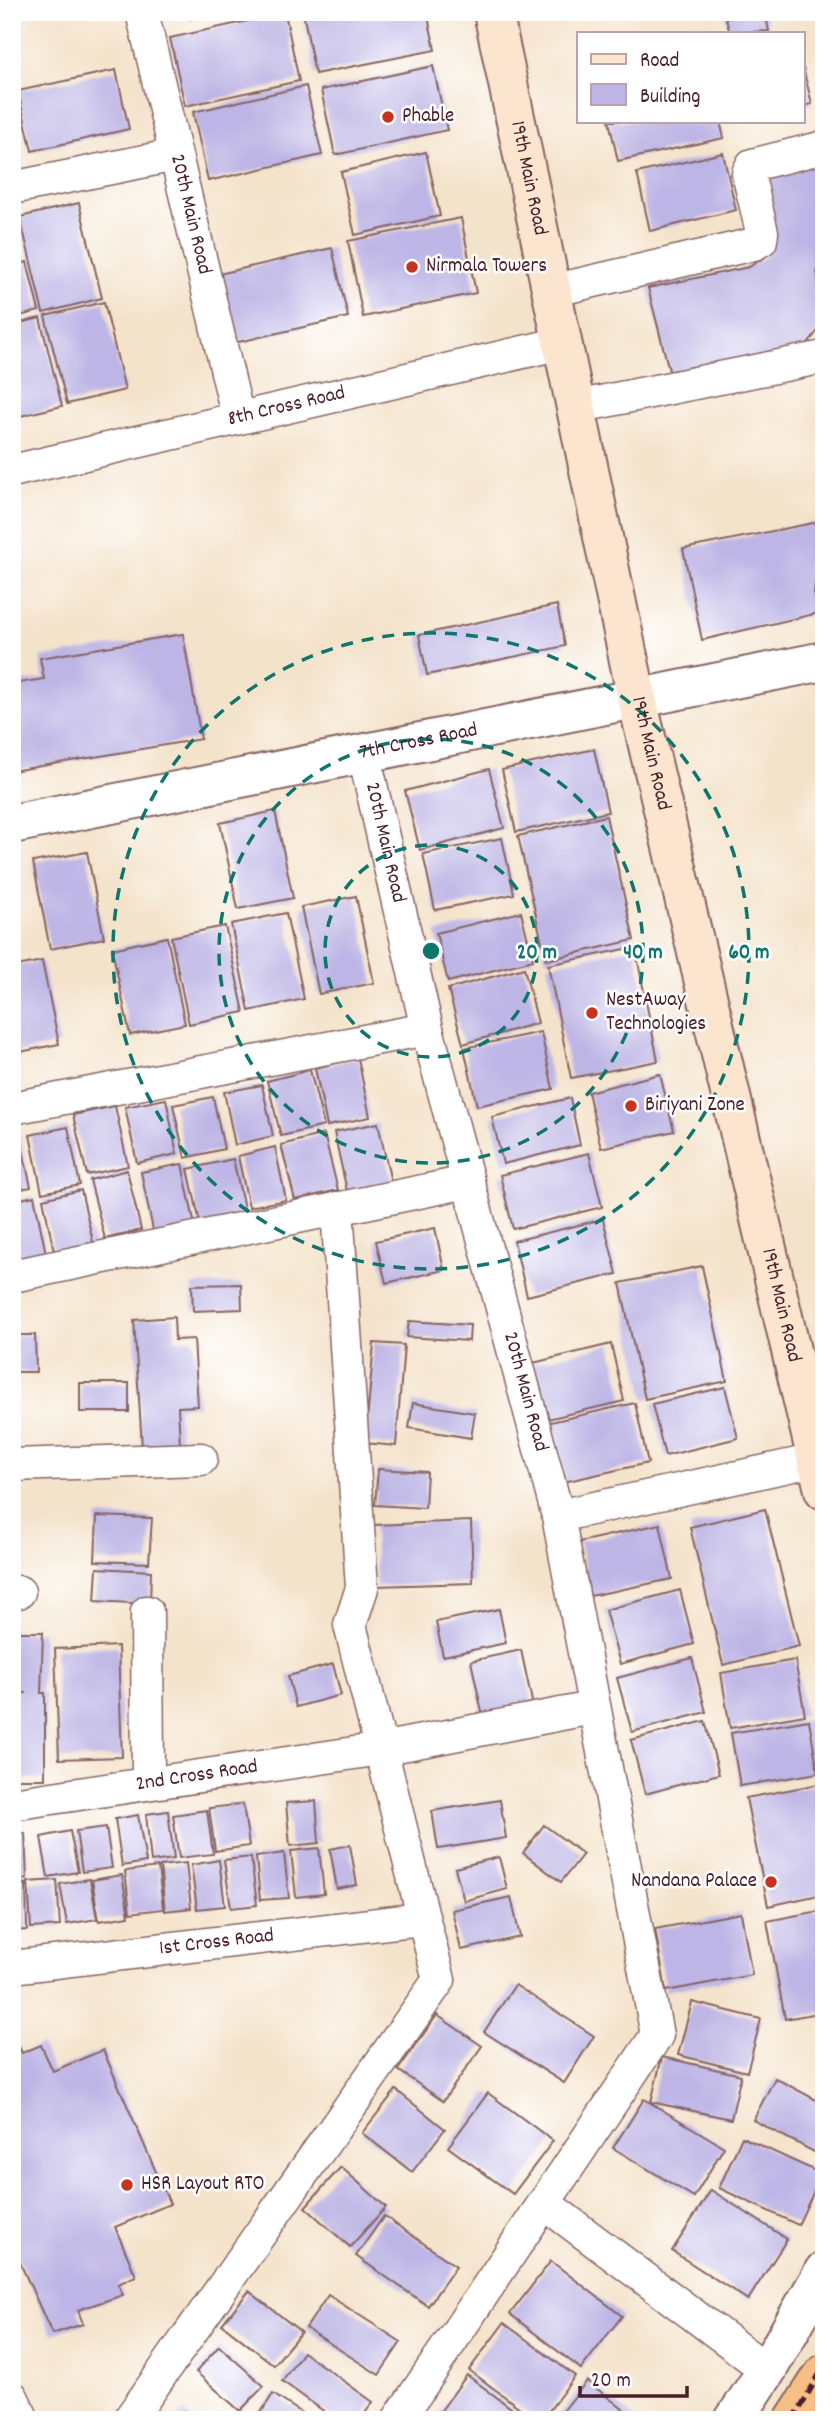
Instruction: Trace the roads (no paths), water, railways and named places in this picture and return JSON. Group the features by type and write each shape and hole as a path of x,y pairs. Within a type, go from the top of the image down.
{"highway":[{"path":"794,2420 824,2374"}],"main road":[{"name":"19th Main Road","path":"493,12 637,699 820,1475"}],"street":[{"name":"20th Main Road","path":"142,12 238,418"},
{"path":"551,291 754,244 761,240 762,232 748,173 752,165 824,147"},
{"path":"12,188 175,155"},
{"name":"8th Cross Road","path":"12,471 562,343"},
{"path":"576,407 824,357"},
{"name":"7th Cross Road","path":"12,824 824,661"},
{"name":"20th Main Road","path":"364,754 427,1029 558,1516 592,1708 657,2035 544,2203"},
{"path":"12,1108 427,1029"},
{"path":"12,1276 467,1182"},
{"path":"129,2420 439,1980 421,1919 350,1625 362,1588 337,1208"},
{"path":"12,1465 201,1459"},
{"path":"558,1516 820,1475"},
{"path":"147,1612 148,1783"},
{"name":"2nd Cross Road","path":"12,1804 381,1749 592,1708"},
{"name":"1st Cross Road","path":"12,1967 421,1919"},
{"path":"398,2420 544,2203 767,2370"},
{"path":"734,2420 767,2370 824,2270"},
{"path":"12,2397 23,2420"}],"railway":[{"path":"793,2420 824,2366"}],"place":[{"name":"Phable","path":"388,117"},
{"name":"Nirmala Towers","path":"412,267"},
{"name":"NestAway Technologies","path":"592,1013"},
{"name":"Biriyani Zone","path":"631,1106"},
{"name":"Nandana Palace","path":"771,1882"},
{"name":"HSR Layout RTO","path":"127,2185"}]}
